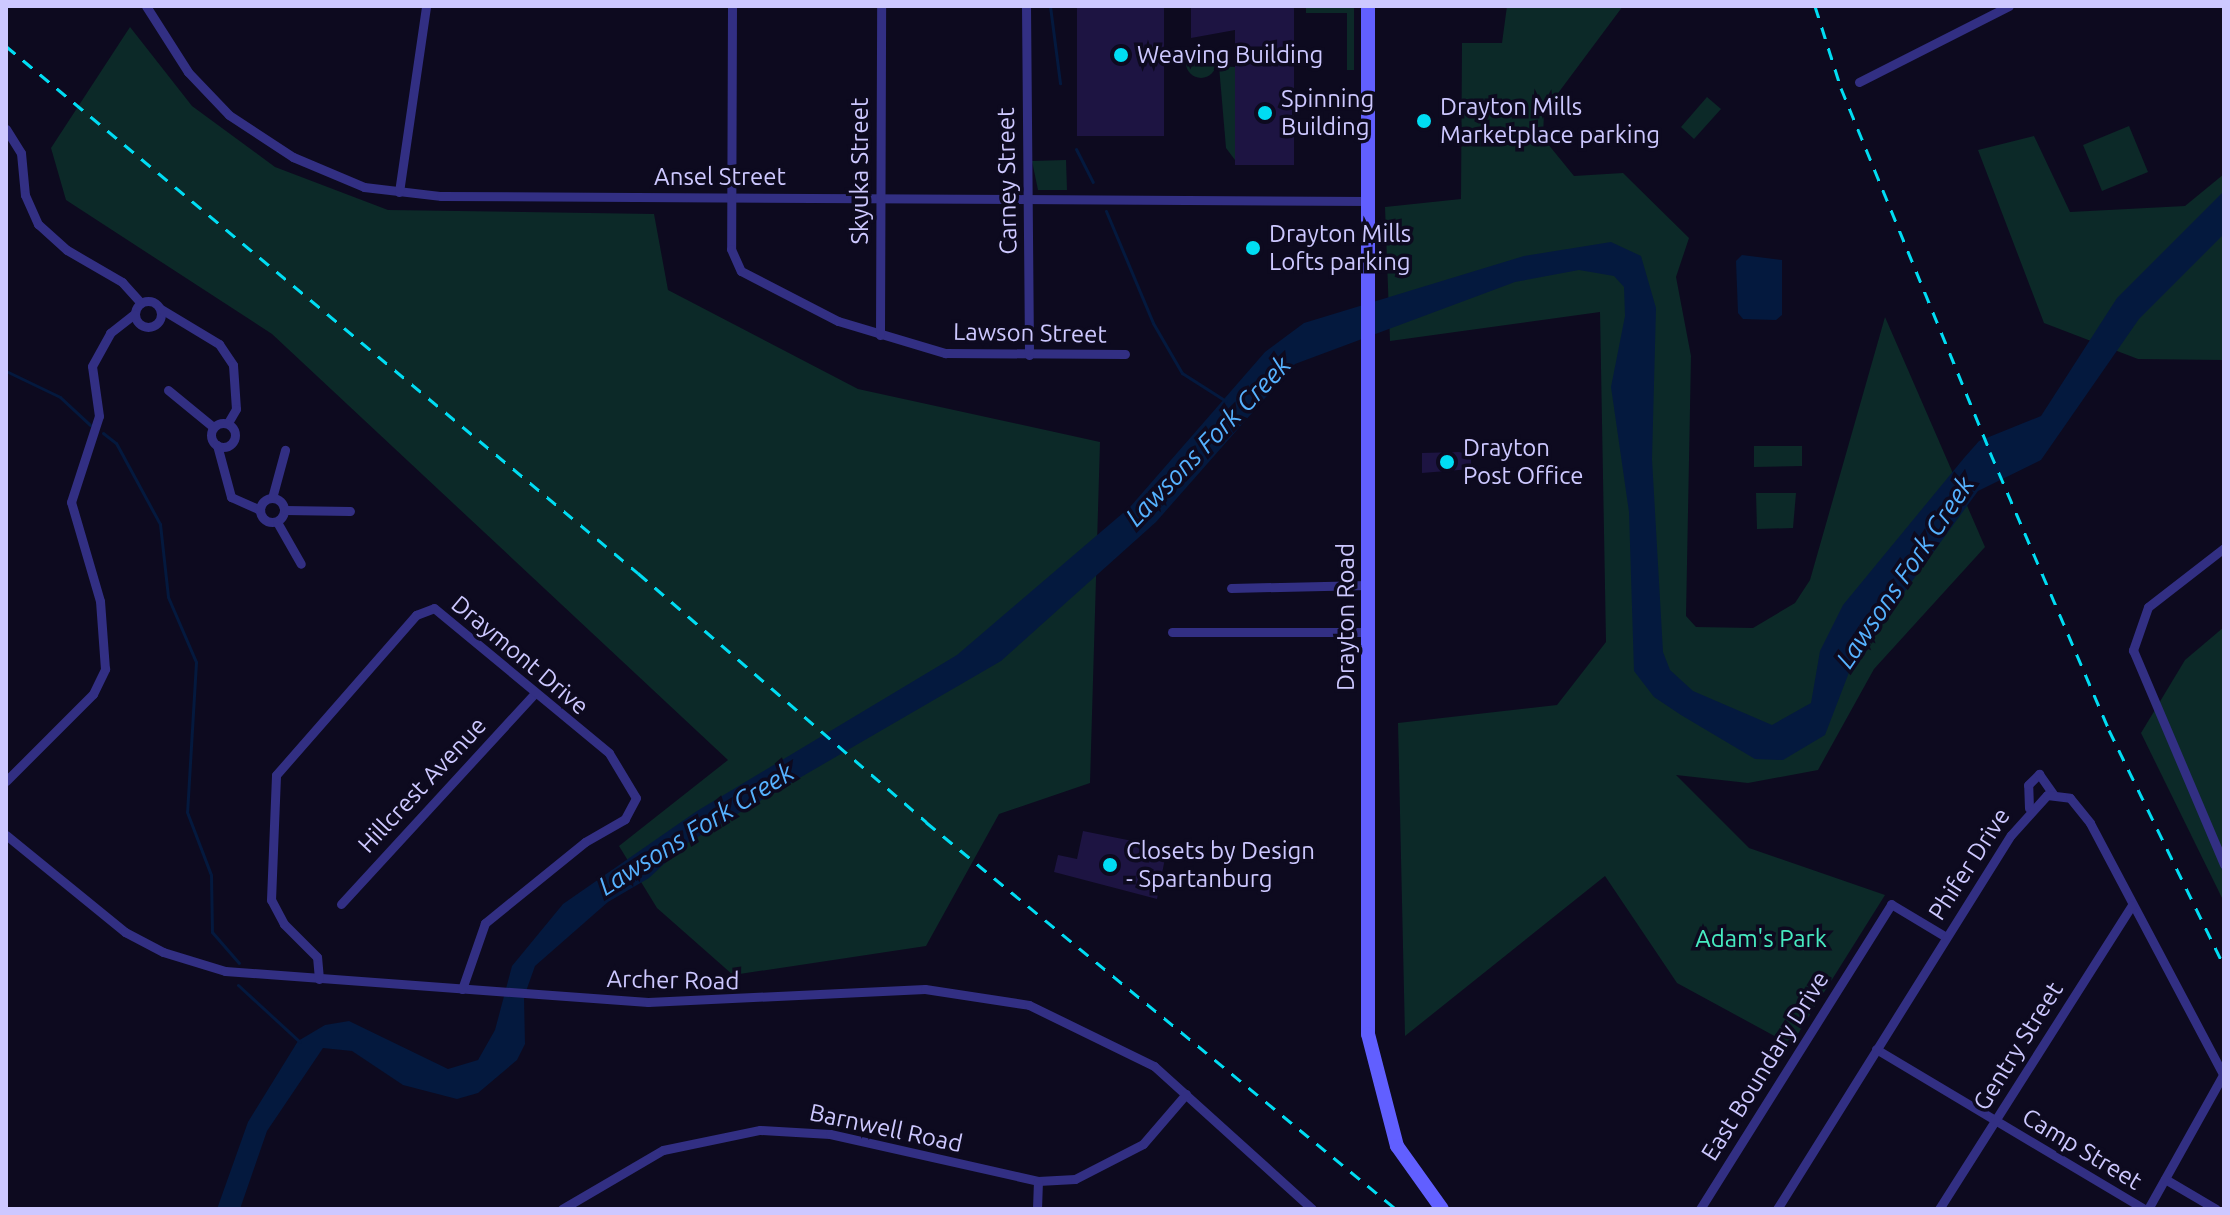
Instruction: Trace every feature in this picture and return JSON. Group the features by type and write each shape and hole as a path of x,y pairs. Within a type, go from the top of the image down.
{"main road":[{"name":"Drayton Road","path":"1368,6 1368,1034 1391,1131 1442,1209"}],"street":[{"name":"Ansel Street","path":"146,6 188,72 252,133 326,174 399,192 731,197 1027,195 1369,201"},
{"path":"399,192 426,6"},
{"name":"Lawson Street","path":"732,6 731,249 741,271 780,295 880,335 945,353 1125,354"},
{"name":"Skyuka Street","path":"880,335 881,6"},
{"name":"Carney Street","path":"1026,6 1029,355"},
{"path":"1859,82 2009,6"},
{"path":"6,129 21,153 25,195 38,224 67,250 122,282 141,303"},
{"path":"6,781 93,694 105,669 100,601 71,502 99,416 92,366 110,333 134,314 141,303 149,301 219,344 233,365 236,409 228,423 213,427"},
{"path":"134,314 148,328 158,324 161,309"},
{"path":"168,390 213,427 231,497 260,510 263,519 277,522 301,564"},
{"path":"217,445 232,443 236,435 228,423"},
{"path":"260,510 272,498 285,450"},
{"path":"272,498 285,510 350,511"},
{"path":"277,522 285,510"},
{"path":"2224,548 2155,600 2136,627 2133,650 2224,864"},
{"path":"1231,588 1368,585"},
{"name":"Draymont Drive","path":"319,979 317,957 284,924 269,890 273,791 282,761 424,609 443,613 620,765 636,803 625,819 585,842 485,923 462,989"},
{"path":"1172,632 1367,632"},
{"name":"Hillcrest Avenue","path":"341,904 535,693"},
{"path":"2029,808 2028,785 2039,774 2053,794 2067,796 2082,812 2224,1074 2146,1209"},
{"name":"Phifer Drive","path":"1777,1209 2029,808 2053,794"},
{"name":"Archer Road","path":"6,835 107,920 163,952 225,971 706,1003 886,990 976,993 1079,1025 1154,1066 1312,1209"},
{"name":"East Boundary Drive","path":"1700,1209 1891,904 1946,937"},
{"name":"Gentry Street","path":"1939,1209 2132,905"},
{"name":"Camp Street","path":"1876,1049 2146,1209"},
{"name":"Barnwell Road","path":"562,1209 663,1150 760,1130 830,1134 1038,1181 1086,1176 1126,1157 1159,1129 1186,1094"},
{"name":"Camp Street","path":"2165,1179 2216,1209"},
{"path":"1037,1209 1038,1181"}],"green space":[{"path":"1306,6 1354,6 1354,70 1347,70 1347,13 1306,13"},
{"name":"Adam's Park","path":"1507,6 1623,6 1544,112 1543,138 1574,176 1623,173 1689,238 1676,277 1691,356 1686,616 1696,627 1753,628 1795,603 1810,580 1885,317 1985,547 1874,669 1818,770 1748,783 1676,775 1749,848 1885,895 1791,1045 1677,983 1605,876 1405,1036 1398,723 1557,705 1606,642 1600,312 1390,341 1385,207 1461,199 1462,43 1502,43"},
{"path":"130,27 192,106 275,167 388,210 654,214 668,290 858,389 1100,442 1090,783 999,814 926,946 733,975 657,908 619,846 728,760 272,334 66,200 51,148"},
{"path":"1201,48 1211,53 1216,63 1211,73 1201,78 1191,73 1186,63 1191,53"},
{"path":"1219,66 1235,67 1235,160 1226,148"},
{"path":"1707,97 1721,109 1694,139 1681,127"},
{"path":"2129,126 2148,172 2102,191 2083,145"},
{"path":"2034,136 2070,212 2185,206 2224,174 2224,360 2138,359 2044,323 1978,150"},
{"path":"1066,160 1067,190 1038,190 1032,161"},
{"path":"1754,446 1802,446 1802,466 1754,467"},
{"path":"1756,493 1796,493 1793,528 1757,529"},
{"path":"2224,627 2224,902 2141,733 2185,660"}],"water":[{"name":"Lawsons Fork Creek","path":"2224,191 2224,234 2139,319 2041,460 1978,491 1853,662 1825,735 1783,760 1755,759 1681,715 1654,697 1634,671 1629,512 1611,387 1625,316 1624,287 1614,276 1579,270 1515,282 1295,364 1156,522 1001,661 684,845 649,878 608,902 535,966 524,997 525,1044 517,1060 478,1093 457,1099 403,1085 352,1051 323,1048 267,1131 240,1209 217,1209 248,1122 298,1041 325,1025 349,1021 448,1069 478,1060 495,1030 512,966 563,904 697,811 957,655 1130,507 1265,352 1304,323 1524,256 1611,242 1641,256 1656,308 1652,459 1663,652 1670,670 1693,691 1772,725 1811,703 1820,651 1843,605 1964,458 1979,441 2041,416 2117,298"},
{"path":"1742,255 1782,260 1782,315 1776,320 1743,319 1738,313 1736,261"}],"building":[{"name":"Weaving Building","path":"1077,6 1164,6 1164,136 1077,136"},
{"name":"Spinning Building","path":"1191,6 1294,6 1294,165 1235,165 1235,30 1191,38"},
{"name":"Drayton Post Office","path":"1459,452 1471,455 1471,469 1422,473 1422,453"},
{"name":"Closets by Design - Spartanburg","path":"1083,831 1167,848 1157,899 1054,872 1058,855 1077,859"}],"waterway":[{"path":"1050,6 1060,83"},
{"path":"1076,149 1093,182"},
{"name":"Lawsons Fork Creek","path":"1106,211 1153,323 1182,373 1226,401"},
{"path":"6,371 60,397 90,425"},
{"path":"103,433 116,443 160,524 168,597 196,662 187,812 211,875 212,932 239,963"},
{"path":"238,985 300,1042"}],"railway":[{"path":"1815,6 1841,88 1990,452 2109,730 2224,966"},
{"path":"6,46 638,573 926,822 1396,1209"}],"place":[{"name":"Weaving Building","path":"1121,55"},
{"name":"Spinning Building","path":"1265,113"},
{"name":"Drayton Mills Marketplace parking","path":"1424,121"},
{"name":"Drayton Mills Lofts parking","path":"1253,248"},
{"name":"Drayton Post Office","path":"1447,462"},
{"name":"Closets by Design - Spartanburg","path":"1110,865"}]}
